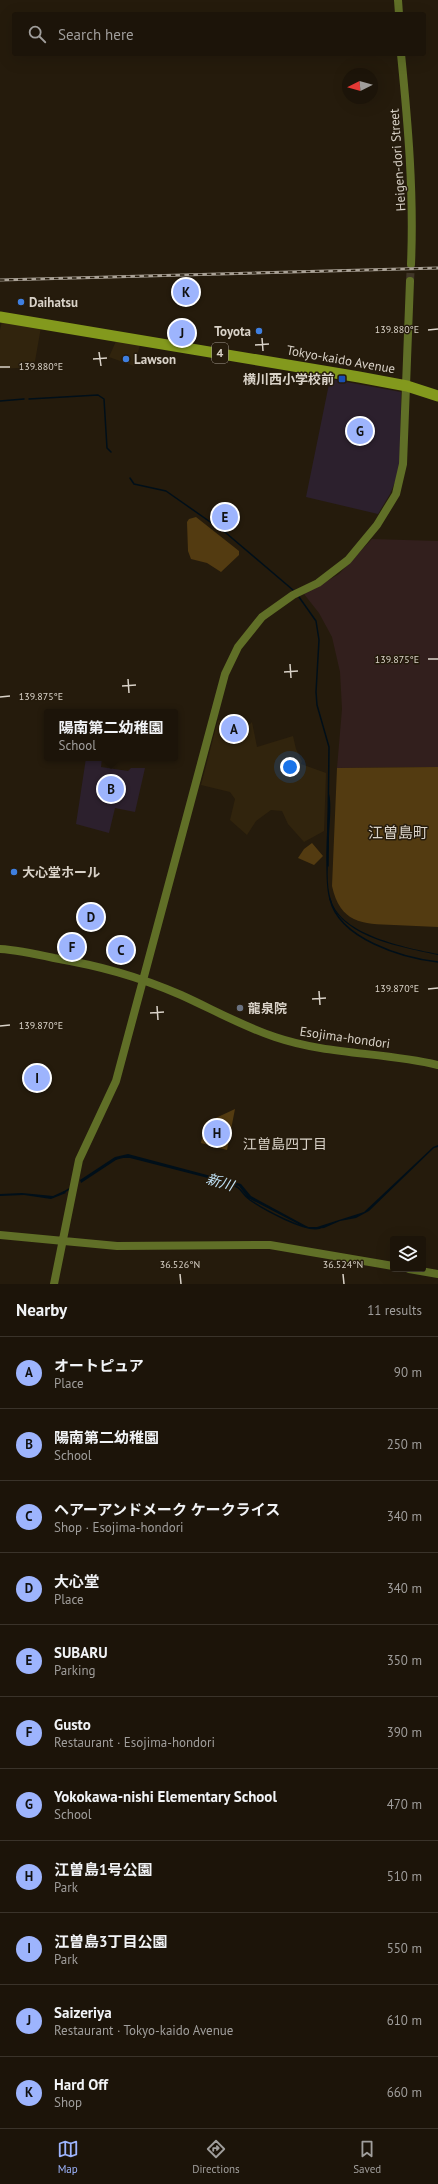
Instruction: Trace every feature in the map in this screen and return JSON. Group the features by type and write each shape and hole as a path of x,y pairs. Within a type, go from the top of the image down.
{"highway":[{"name":"Tokyo-kaido Avenue","path":"0,317 249,357 407,386 438,396"}],"street":[{"path":"398,0 399,12"},
{"name":"Heigen-dori Street","path":"402,56 413,216 411,264"},
{"path":"54,1284 79,1160 116,1081 225,674 238,647 262,617 293,595 318,583 334,573 348,560 390,507 398,487 403,464 410,281"},
{"name":"Esojima-hondori","path":"0,949 22,951 101,966 180,995 254,1029 291,1042 320,1049 399,1057 438,1064"},
{"path":"0,1235 117,1246 270,1245 390,1265"},
{"path":"426,1272 438,1274"}],"shaded area":[{"path":"2,321 41,327 34,367 0,369 0,330"},
{"path":"117,339 140,345 134,366 109,357"},
{"path":"330,379 401,392 400,470 390,494 378,514 306,497"},
{"path":"196,517 239,551 239,555 221,572 207,563 191,559 188,551 187,522 189,519"},
{"path":"372,539 438,541 438,767 337,768 342,709 340,672 332,637 319,613 304,594 339,574"},
{"path":"218,720 250,724 252,722 257,747 293,736 296,749 302,761 301,764 326,773 324,831 304,842 288,824 282,811 271,810 256,821 247,835 230,820 235,799 230,792 201,785"},
{"path":"86,761 102,761 101,767 128,771 131,768 145,768 135,812 115,808 109,833 76,824"},
{"path":"438,767 438,927 382,925 362,922 354,919 341,908 332,886 337,768"},
{"path":"329,794 328,885 331,900 337,912 361,931 377,938 393,944 438,955 408,949 376,939 362,933 348,924 338,914 330,901 327,880 326,849"},
{"path":"312,843 323,856 314,865 298,858 304,849"},
{"path":"34,1071 44,1077 40,1085 30,1079"},
{"path":"235,1109 227,1150 201,1143 205,1123"},
{"path":"438,1145 438,1147 434,1148 369,1211 356,1218 340,1221 324,1228 314,1229 304,1227 248,1198 239,1186 130,1158 119,1158 81,1183 80,1180 115,1157 128,1154 241,1184 251,1196 308,1227 317,1227 364,1212 433,1147"},
{"path":"64,1191 66,1193 51,1199 24,1195 0,1196 0,1194 22,1193 53,1196"}],"waterway":[{"path":"29,399 98,395 104,399 107,448 111,452"},
{"path":"0,401 24,399"},
{"path":"130,478 134,484 166,491 226,533 293,590"},
{"path":"299,597 316,621 319,640 316,692 317,705 329,747 328,829"},
{"path":"328,837 328,866"},
{"path":"330,899 336,913 346,925 374,944 408,956 438,962"},
{"name":"新川","path":"116,1159 124,1157"},
{"name":"新川","path":"226,1183 239,1188 246,1197 264,1209 295,1224 314,1229 320,1228"},
{"name":"新川","path":"64,1192 71,1188"}],"tunnel":[{"path":"410,281 411,264"}],"railway":[{"path":"0,280 438,268"}],"place":[{"name":"Hard Off","path":"186,292"},
{"name":"Daihatsu","path":"21,302"},
{"name":"Toyota","path":"259,331"},
{"name":"Saizeriya","path":"182,333"},
{"name":"Lawson","path":"126,359"},
{"name":"横川西小学校前","path":"342,379"},
{"name":"Yokokawa-nishi Elementary School","path":"360,431"},
{"name":"SUBARU","path":"225,517"},
{"name":"オートピュア","path":"234,729"},
{"name":"陽南第二幼稚園","path":"111,789"},
{"name":"大心堂ホール","path":"14,872"},
{"name":"大心堂","path":"91,917"},
{"name":"Gusto","path":"72,947"},
{"name":"ヘアーアンドメーク ケークライス","path":"121,950"},
{"name":"龍泉院","path":"240,1008"},
{"name":"江曽島3丁目公園","path":"37,1078"},
{"name":"江曽島1号公園","path":"217,1133"}],"district":[{"name":"江曽島町","path":"398,833"},
{"name":"江曽島四丁目","path":"285,1144"}]}
